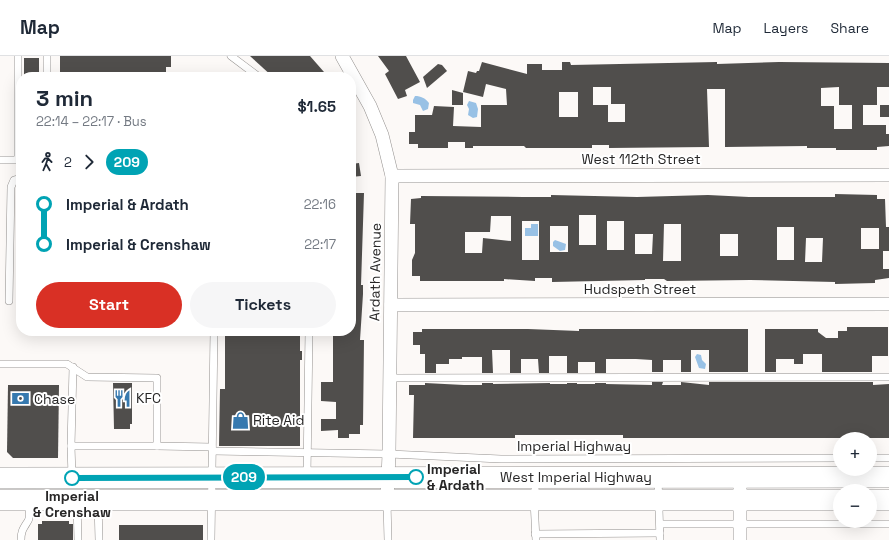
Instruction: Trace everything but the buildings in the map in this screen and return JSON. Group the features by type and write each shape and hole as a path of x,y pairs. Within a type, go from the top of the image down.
{"main road":[{"name":"West Imperial Highway","path":"0,478 889,477"},
{"name":"West Imperial Highway","path":"0,500 833,500"},
{"path":"877,500 889,500"}],"street":[{"name":"Ardath Avenue","path":"342,56 351,72"},
{"name":"Ardath Avenue","path":"356,81 370,106 382,135 392,176 389,454 387,500"},
{"name":"West 112th Street","path":"392,176 889,175"},
{"name":"Hudspeth Street","path":"391,305 889,304"},
{"path":"740,477 740,540"}],"lane":[{"path":"18,56 18,72"},
{"path":"47,56 47,72"},
{"path":"231,56 252,72"},
{"path":"0,160 16,160"},
{"path":"9,301 11,187 14,180 16,179"},
{"path":"211,540 214,336"},
{"path":"307,477 309,336"},
{"path":"0,364 67,364 87,377 157,378 157,446"},
{"path":"72,478 71,446 73,367"},
{"path":"390,378 889,377"},
{"name":"Imperial Highway","path":"71,446 157,446 308,453 389,454 502,459 833,458"},
{"path":"877,458 889,458"},
{"path":"536,477 534,500 536,537 660,537 658,477"},
{"path":"78,500 78,540"},
{"path":"98,500 99,540"},
{"path":"387,500 388,540"},
{"path":"21,540 22,528 28,521 29,516 28,501"},
{"path":"660,524 889,524"}],"water":[{"path":"415,96 423,98 429,103 428,109 423,111 420,105 413,103"},
{"path":"469,101 476,103 478,109 477,117 473,118 468,115 469,109 467,105"},
{"path":"531,224 538,224 538,236 525,236 525,228 531,228"},
{"path":"555,240 566,244 565,250 560,251 553,246 553,242"},
{"path":"697,354 701,355 702,360 706,364 705,369 699,368 695,357"}],"bus line":[{"name":"209","path":"72,478 416,477"}],"place":[{"name":"KFC","path":"123,398"},
{"name":"Chase","path":"21,399"},
{"name":"Rite Aid","path":"240,420"},
{"name":"Imperial & Ardath","path":"416,477"},
{"name":"Imperial & Crenshaw","path":"72,478"}]}
